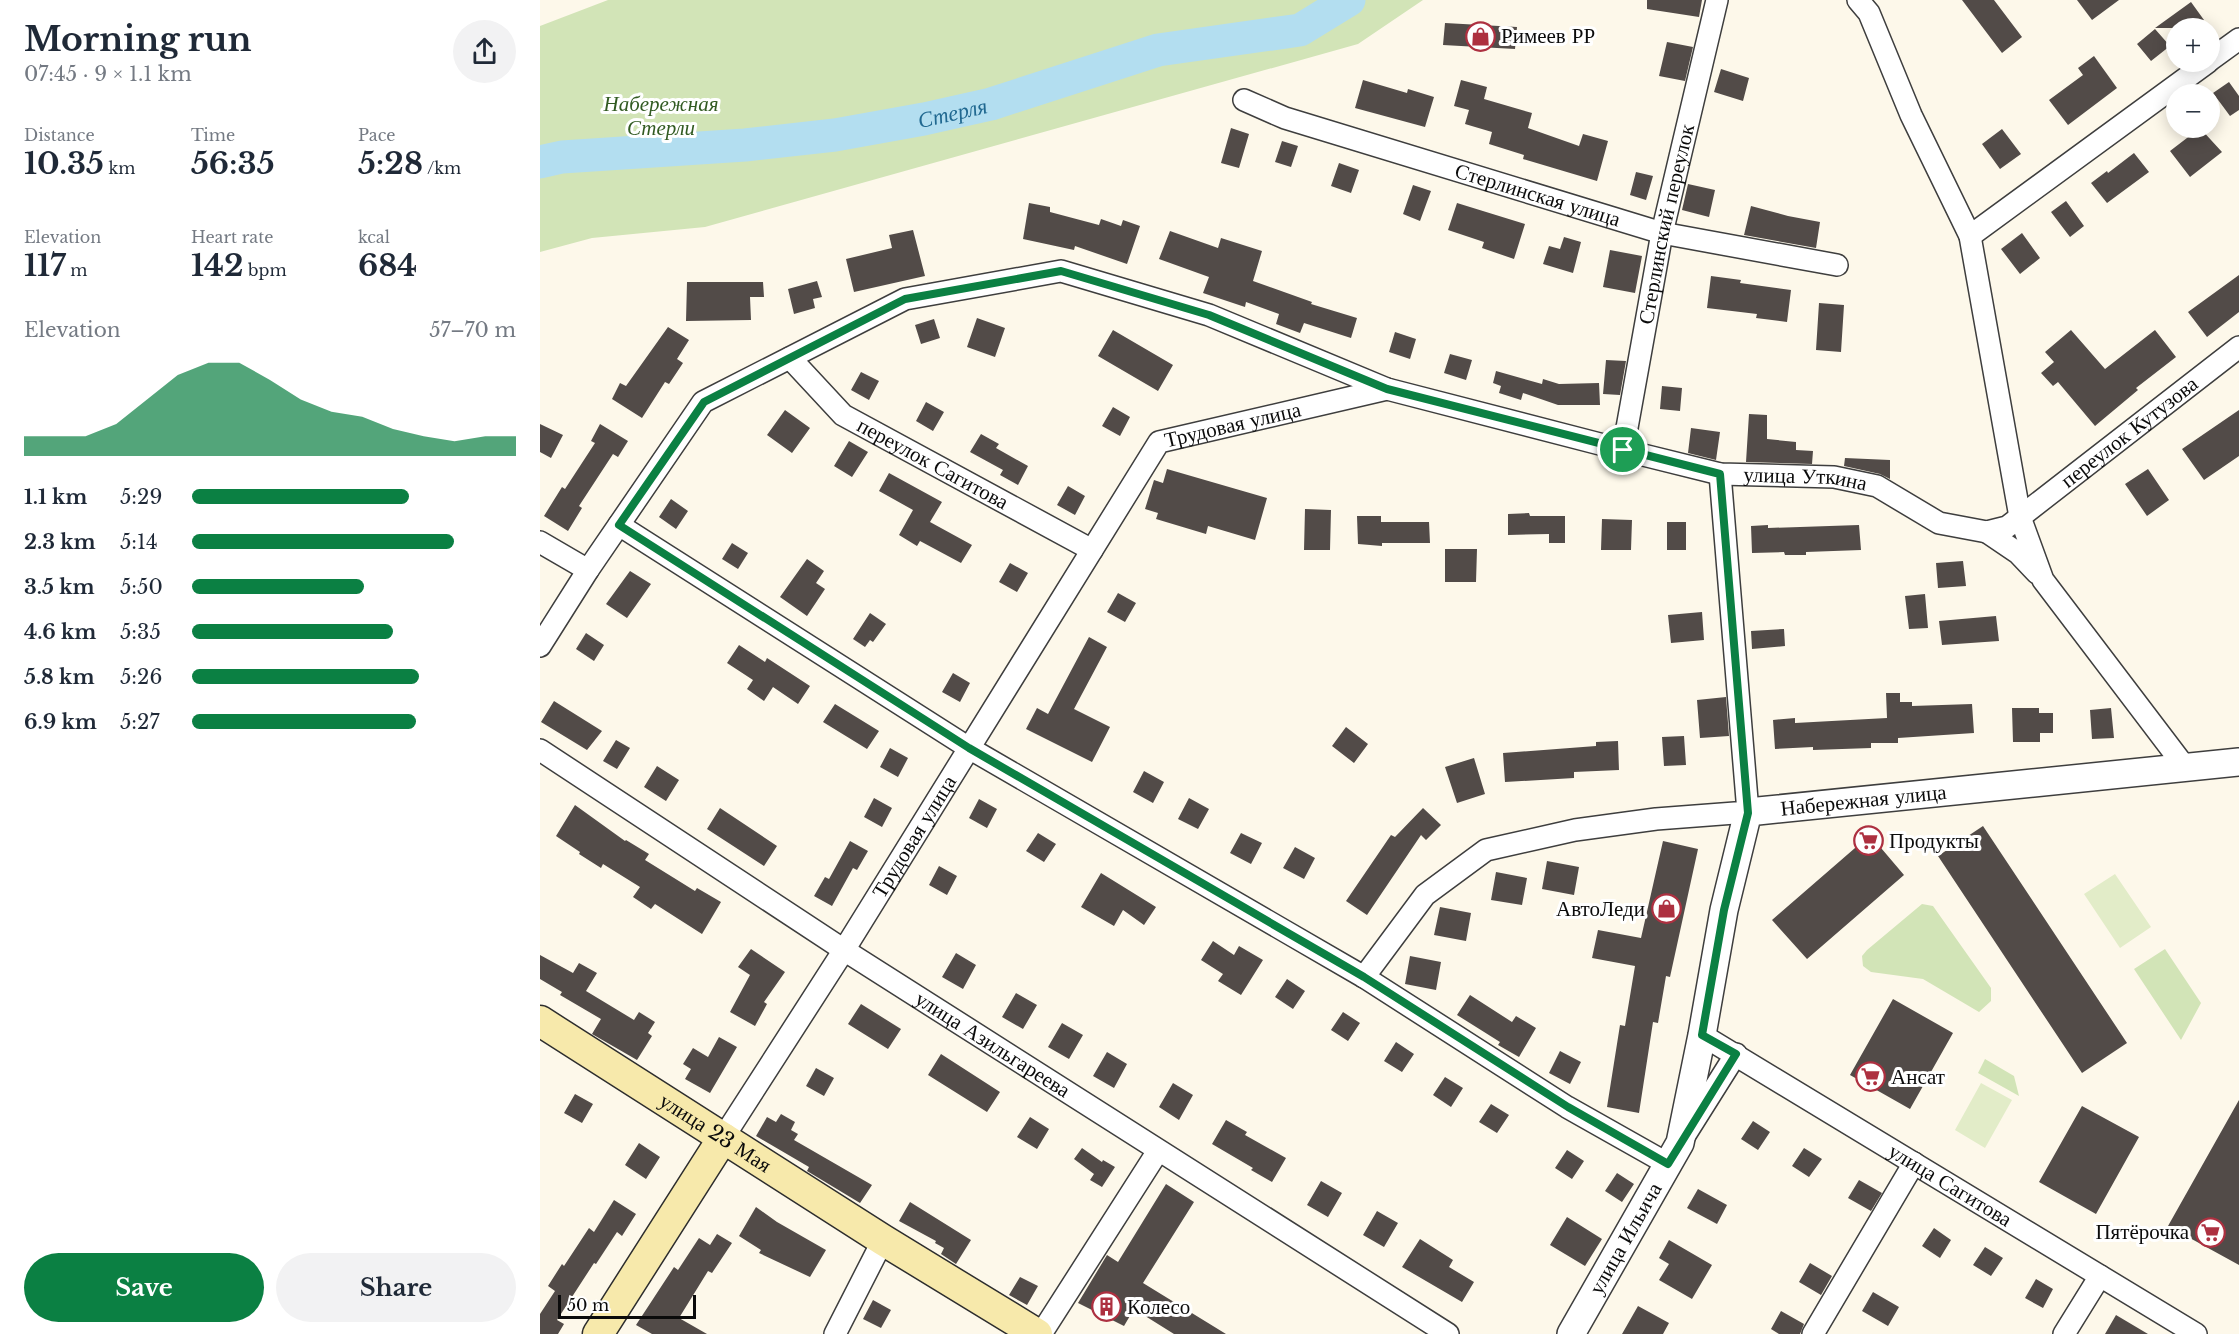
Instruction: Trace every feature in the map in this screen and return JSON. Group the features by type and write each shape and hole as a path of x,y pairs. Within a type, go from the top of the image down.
{"main road":[{"name":"улица 23 Мая","path":"543,1028 1039,1334"},
{"name":"Трудовая улица","path":"598,1334 723,1138"}],"street":[{"name":"Стерлинский переулок","path":"1623,450 1662,233 1718,0"},
{"path":"1858,0 1869,13 1911,115 1970,236 2020,518 2043,580"},
{"path":"2220,53 2239,39"},
{"path":"1970,236 2194,72"},
{"name":"Стерлинская улица","path":"1244,100 1285,118 1662,233 1837,265"},
{"name":"улица Уткина","path":"540,646 588,570 704,402 905,299 1061,271 1209,315 1387,389 1720,474 1834,477 1877,486 1939,523 1987,532"},
{"name":"переулок Кутузова","path":"2020,518 2239,347"},
{"name":"переулок Сагитова","path":"790,358 843,415 1092,550"},
{"name":"Трудовая улица","path":"723,1138 844,950 1159,442 1387,389"},
{"path":"1720,474 1748,813"},
{"path":"1987,532 2007,527 2020,518"},
{"path":"619,525 969,748 1364,977 1568,1107 1674,1153"},
{"path":"1987,532 2018,553 2043,580 2185,767"},
{"path":"540,542 588,570"},
{"name":"улица Азильгареева","path":"540,750 844,950 1448,1334"},
{"name":"Набережная улица","path":"1364,977 1425,896 1486,850 1575,830 1656,819 1748,813 2239,762"},
{"name":"улица Ильича","path":"1674,1153 1702,1035 1724,910 1748,813"},
{"name":"улица Сагитова","path":"1702,1035 2196,1334"},
{"name":"улица Ильича","path":"1571,1334 1674,1153 1736,1054"},
{"path":"1039,1334 1158,1151"},
{"path":"1813,1334 1914,1163"},
{"path":"835,1334 884,1240"},
{"path":"2064,1334 2100,1276"}],"green space":[{"name":"Набережная Стерли","path":"608,0 1423,0 1358,44 705,227 592,238 540,252 540,26"},
{"path":"2115,874 2151,927 2120,948 2084,894"},
{"path":"1922,904 1933,906 1991,988 1991,1001 1979,1012 1923,979 1871,972 1863,966 1862,956 1867,950"},
{"path":"2165,949 2201,1003 2181,1040 2134,969"},
{"path":"1985,1059 2014,1076 2019,1096 1978,1073"},
{"path":"1981,1083 2012,1100 1985,1148 1955,1130"}],"building":[{"path":"1647,0 1702,0 1699,17 1647,9"},
{"path":"1962,0 1994,0 2022,37 2002,53"},
{"path":"2077,0 2119,0 2092,20"},
{"path":"2191,2 2203,18 2169,18"},
{"path":"2166,20 2166,28 2155,28"},
{"path":"1445,23 1517,27 1515,49 1443,45"},
{"path":"2155,29 2166,41 2166,49 2151,61 2137,44"},
{"path":"1667,42 1693,47 1685,81 1659,76"},
{"path":"2094,56 2117,88 2068,125 2049,100 2083,75 2078,68"},
{"path":"1721,69 1749,78 1743,101 1714,92"},
{"path":"1363,80 1407,93 1408,89 1434,97 1425,127 1355,108"},
{"path":"1461,80 1487,87 1484,99 1532,113 1528,128 1579,146 1583,134 1608,141 1597,181 1523,159 1524,155 1489,144 1492,132 1465,124 1469,110 1454,106"},
{"path":"2229,82 2239,96 2239,110 2230,116 2220,102 2220,88"},
{"path":"1231,128 1249,134 1239,168 1221,163"},
{"path":"2002,129 2021,154 2000,169 1982,144"},
{"path":"2187,138 2209,138 2222,152 2190,177 2170,151"},
{"path":"1282,141 1298,146 1291,167 1275,162"},
{"path":"2134,153 2149,172 2107,203 2091,183"},
{"path":"1339,163 1359,170 1351,193 1331,186"},
{"path":"1636,172 1653,176 1646,200 1630,195"},
{"path":"1688,184 1715,190 1709,217 1682,210"},
{"path":"1413,185 1431,191 1420,221 1403,214"},
{"path":"2066,201 2084,226 2070,237 2051,212"},
{"path":"1029,203 1050,207 1050,212 1099,225 1101,219 1121,226 1123,220 1140,226 1127,264 1075,246 1074,250 1023,239"},
{"path":"1457,203 1525,224 1514,259 1482,248 1484,242 1448,230"},
{"path":"1751,206 1820,222 1816,248 1744,235"},
{"path":"913,230 925,276 854,292 846,259 892,248 889,235"},
{"path":"1170,231 1218,248 1221,238 1262,251 1253,281 1312,302 1311,304 1357,318 1351,338 1304,323 1300,333 1276,324 1279,314 1246,302 1245,307 1203,293 1209,277 1159,259"},
{"path":"2022,233 2040,258 2020,274 2001,249"},
{"path":"1564,237 1581,242 1573,273 1543,264 1549,246 1560,249"},
{"path":"1610,250 1642,256 1635,293 1603,287"},
{"path":"2239,275 2239,312 2207,337 2188,312"},
{"path":"1711,276 1741,280 1740,283 1791,290 1787,322 1756,318 1757,314 1707,308"},
{"path":"817,281 822,297 813,299 815,308 794,314 788,289"},
{"path":"687,282 763,282 764,297 750,297 751,320 686,321"},
{"path":"1819,303 1844,305 1841,352 1816,350"},
{"path":"977,318 1005,328 995,357 967,347"},
{"path":"934,319 940,338 921,344 915,325"},
{"path":"668,327 689,340 677,359 683,363 669,384 665,382 642,418 612,399 620,383 626,386"},
{"path":"1113,330 1173,365 1158,391 1098,356"},
{"path":"2071,330 2105,369 2155,330 2176,357 2136,388 2138,390 2095,426 2058,382 2053,386 2041,373 2054,362 2045,352"},
{"path":"1395,332 1416,339 1410,359 1389,352"},
{"path":"1450,354 1472,360 1466,380 1444,373"},
{"path":"1606,360 1626,361 1620,395 1603,394"},
{"path":"1496,371 1542,384 1543,379 1559,384 1599,383 1600,405 1558,405 1523,393 1521,400 1499,393 1501,386 1493,383"},
{"path":"861,372 879,381 869,400 851,390"},
{"path":"1662,386 1682,388 1680,411 1660,409"},
{"path":"926,402 944,412 933,431 916,421"},
{"path":"1113,407 1130,417 1120,436 1102,426"},
{"path":"785,410 810,428 792,453 767,435"},
{"path":"2239,410 2239,456 2204,480 2182,449"},
{"path":"1749,414 1767,415 1767,439 1796,442 1796,450 1813,451 1812,464 1746,462"},
{"path":"540,424 563,435 551,458 540,452"},
{"path":"600,424 628,441 618,457 613,454 579,506 582,508 568,531 544,516 562,487 565,489 595,443 591,441"},
{"path":"1691,428 1720,432 1716,460 1688,453"},
{"path":"981,434 999,444 996,448 1028,466 1018,485 1000,475 1003,470 970,452"},
{"path":"849,441 868,452 852,477 834,466"},
{"path":"1845,458 1890,460 1890,479 1880,474 1844,466"},
{"path":"1167,469 1267,498 1255,540 1208,526 1206,534 1156,519 1158,513 1145,509 1154,480 1163,483"},
{"path":"2148,469 2169,500 2147,516 2125,484"},
{"path":"889,473 942,502 930,522 972,545 961,563 920,541 917,546 899,535 913,510 879,491"},
{"path":"1068,486 1085,496 1075,515 1057,505"},
{"path":"671,499 688,511 676,529 659,517"},
{"path":"1305,509 1331,510 1330,550 1304,550"},
{"path":"1529,513 1530,516 1565,516 1565,543 1549,543 1549,534 1508,535 1508,514"},
{"path":"1357,516 1381,516 1381,522 1429,522 1430,543 1382,543 1382,546 1358,544"},
{"path":"1602,519 1632,520 1631,550 1601,550"},
{"path":"1667,522 1686,522 1686,550 1667,550"},
{"path":"1768,525 1768,528 1859,525 1861,550 1806,552 1806,555 1785,555 1784,552 1752,553 1751,526"},
{"path":"732,543 748,553 738,569 722,559"},
{"path":"1445,549 1477,549 1476,582 1445,582"},
{"path":"807,559 824,571 816,583 825,589 807,616 780,597"},
{"path":"1963,561 1966,586 1938,588 1936,563"},
{"path":"1010,563 1028,573 1017,592 999,582"},
{"path":"630,571 651,584 627,618 606,604"},
{"path":"1118,593 1136,603 1125,622 1107,612"},
{"path":"1925,594 1928,628 1909,629 1905,596"},
{"path":"1702,612 1704,640 1671,643 1668,615"},
{"path":"870,613 886,624 873,642 870,640 865,647 853,639"},
{"path":"1996,616 1999,641 1942,645 1939,621"},
{"path":"1784,629 1785,646 1752,649 1751,631"},
{"path":"586,633 604,645 594,661 576,649"},
{"path":"1089,637 1107,647 1074,709 1110,727 1092,762 1026,729 1037,708 1048,714"},
{"path":"739,645 765,662 767,658 810,686 798,704 773,687 764,701 747,689 753,680 727,663"},
{"path":"953,673 970,683 960,702 942,692"},
{"path":"1886,693 1900,693 1900,702 1912,702 1912,706 1972,704 1974,733 1898,738 1898,743 1871,743 1871,748 1775,749 1773,720 1795,718 1795,723 1887,718"},
{"path":"1726,697 1729,736 1700,738 1697,700"},
{"path":"554,701 602,731 587,750 541,722"},
{"path":"835,704 879,731 867,749 823,722"},
{"path":"2012,708 2039,708 2039,713 2053,713 2053,733 2040,733 2040,742 2013,742"},
{"path":"2111,708 2114,738 2092,739 2090,710"},
{"path":"1346,727 1368,744 1354,763 1332,746"},
{"path":"1684,736 1686,765 1664,766 1662,737"},
{"path":"616,740 630,748 617,769 603,761"},
{"path":"1618,741 1619,770 1574,772 1574,778 1505,782 1503,753 1596,746 1596,742"},
{"path":"890,748 908,758 898,777 880,767"},
{"path":"1474,758 1485,794 1457,803 1445,767"},
{"path":"657,766 679,780 666,801 644,787"},
{"path":"1144,771 1164,782 1153,803 1133,792"},
{"path":"874,798 892,808 882,827 864,817"},
{"path":"1189,798 1209,809 1198,829 1178,819"},
{"path":"979,799 997,809 987,828 969,818"},
{"path":"575,805 625,841 649,854 645,860 695,891 697,888 721,902 702,934 655,904 651,909 633,897 640,887 603,864 601,868 556,836"},
{"path":"720,808 777,846 764,866 707,829"},
{"path":"1423,808 1441,825 1426,840 1421,835 1367,915 1346,901 1391,835 1395,837"},
{"path":"1983,826 2127,1043 2082,1073 1938,856"},
{"path":"1038,833 1056,844 1044,862 1026,851"},
{"path":"1241,833 1262,843 1251,864 1230,853"},
{"path":"1870,835 1904,875 1807,959 1772,920"},
{"path":"850,841 868,851 857,870 853,868 832,906 814,896 825,877 829,879"},
{"path":"1663,841 1698,849 1670,977 1666,976 1658,1023 1653,1022 1639,1113 1607,1107 1620,1025 1625,1026 1635,966 1592,958 1598,930 1641,938"},
{"path":"1295,847 1315,858 1304,879 1283,868"},
{"path":"1547,861 1579,867 1574,895 1542,889"},
{"path":"939,866 957,876 947,895 929,885"},
{"path":"1496,872 1527,878 1522,905 1491,900"},
{"path":"1101,873 1156,907 1144,925 1123,910 1114,926 1081,907"},
{"path":"1440,907 1471,913 1466,941 1434,935"},
{"path":"1213,941 1234,955 1239,946 1263,960 1241,995 1218,981 1223,974 1201,960"},
{"path":"751,949 785,972 764,1002 767,1004 755,1026 730,1012 750,975 738,967"},
{"path":"956,953 976,965 963,989 942,977"},
{"path":"540,955 573,973 579,963 597,973 586,991 634,1020 639,1012 655,1022 648,1033 652,1036 637,1060 592,1034 601,1019 560,995 562,992 540,979"},
{"path":"1410,956 1441,962 1436,990 1405,984"},
{"path":"1287,979 1305,991 1293,1009 1275,997"},
{"path":"1016,993 1037,1005 1023,1029 1002,1017"},
{"path":"1470,995 1512,1022 1516,1016 1536,1028 1519,1057 1498,1045 1500,1042 1457,1015"},
{"path":"1893,999 1953,1033 1910,1109 1850,1075"},
{"path":"861,1004 901,1029 888,1049 848,1024"},
{"path":"1343,1012 1360,1023 1348,1041 1331,1030"},
{"path":"1062,1023 1083,1035 1069,1059 1048,1047"},
{"path":"719,1037 737,1047 710,1093 685,1079 691,1069 683,1064 693,1048 708,1057"},
{"path":"1396,1042 1414,1054 1402,1072 1384,1061"},
{"path":"1560,1051 1581,1062 1570,1084 1549,1073"},
{"path":"1107,1052 1127,1064 1114,1088 1093,1076"},
{"path":"941,1054 1000,1092 987,1112 928,1075"},
{"path":"816,1068 834,1078 824,1096 806,1086"},
{"path":"1445,1077 1463,1088 1451,1107 1433,1095"},
{"path":"1173,1083 1193,1095 1179,1120 1159,1107"},
{"path":"575,1094 593,1104 582,1123 564,1113"},
{"path":"2239,1100 2239,1265 2168,1226"},
{"path":"1491,1104 1509,1115 1497,1133 1479,1122"},
{"path":"2082,1106 2139,1137 2096,1214 2039,1182"},
{"path":"781,1114 795,1122 791,1130 798,1134 794,1140 872,1185 860,1203 807,1171 809,1167 756,1136 767,1117 776,1122"},
{"path":"1030,1117 1049,1129 1037,1149 1017,1137"},
{"path":"1226,1120 1247,1132 1245,1135 1286,1158 1272,1182 1212,1144"},
{"path":"1753,1121 1770,1132 1758,1150 1741,1139"},
{"path":"639,1143 660,1157 646,1179 625,1165"},
{"path":"1082,1148 1102,1162 1103,1160 1115,1167 1102,1187 1090,1180 1094,1174 1074,1159"},
{"path":"1804,1148 1822,1159 1809,1177 1792,1166"},
{"path":"1567,1150 1584,1161 1572,1179 1555,1168"},
{"path":"1617,1173 1634,1184 1622,1202 1605,1191"},
{"path":"1859,1180 1882,1193 1871,1211 1848,1198"},
{"path":"1321,1181 1342,1193 1328,1217 1307,1205"},
{"path":"1166,1184 1194,1202 1143,1283 1226,1334 1174,1334 1134,1309 1124,1326 1078,1303 1107,1255 1118,1262"},
{"path":"1698,1189 1727,1205 1717,1224 1687,1208"},
{"path":"614,1200 636,1214 622,1236 617,1232 596,1264 594,1263 557,1320 564,1324 558,1334 540,1334 540,1314 555,1291 548,1286 589,1228 594,1232"},
{"path":"910,1202 971,1240 956,1264 941,1254 944,1248 935,1243 936,1241 899,1221"},
{"path":"756,1207 826,1250 810,1277 759,1253 761,1250 739,1236"},
{"path":"1377,1211 1398,1223 1384,1247 1363,1235"},
{"path":"1567,1217 1602,1239 1585,1266 1550,1245"},
{"path":"1934,1228 1951,1240 1940,1258 1922,1246"},
{"path":"717,1234 732,1243 712,1273 708,1271 679,1318 707,1334 652,1334 636,1325 674,1267 678,1270 699,1238 710,1245"},
{"path":"1420,1239 1453,1260 1449,1267 1474,1282 1462,1302 1402,1267"},
{"path":"1669,1240 1712,1265 1692,1299 1659,1280 1669,1264 1659,1258"},
{"path":"1985,1247 2003,1258 1991,1276 1973,1265"},
{"path":"1810,1263 1832,1276 1821,1295 1799,1282"},
{"path":"1020,1277 1038,1286 1027,1305 1009,1295"},
{"path":"2036,1279 2053,1289 2043,1308 2025,1298"},
{"path":"1873,1292 1899,1307 1888,1326 1862,1311"},
{"path":"873,1300 891,1310 881,1328 863,1319"},
{"path":"1638,1306 1669,1323 1663,1334 1622,1334"},
{"path":"1781,1311 1804,1324 1800,1334 1779,1334 1771,1329"},
{"path":"2116,1315 2148,1334 2105,1334"}],"waterway":[{"name":"Стерля","path":"540,162 562,157 745,145 835,135 924,119 991,104 1158,50 1300,30 1349,0"}],"place":[{"name":"Римеев РР","path":"1480,36"},
{"name":"Продукты","path":"1868,841"},
{"name":"АвтоЛеди","path":"1666,909"},
{"name":"Ансат","path":"1870,1077"},
{"name":"Пятёрочка","path":"2210,1232"},
{"name":"Колесо","path":"1106,1307"}],"route":[{"path":"1061,271 1209,315 1387,389 1623,450 1720,474 1748,813 1724,910 1702,1035 1736,1054 1668,1164 1568,1107 1364,977 969,748 619,525 704,402 905,299 1061,271"}]}
